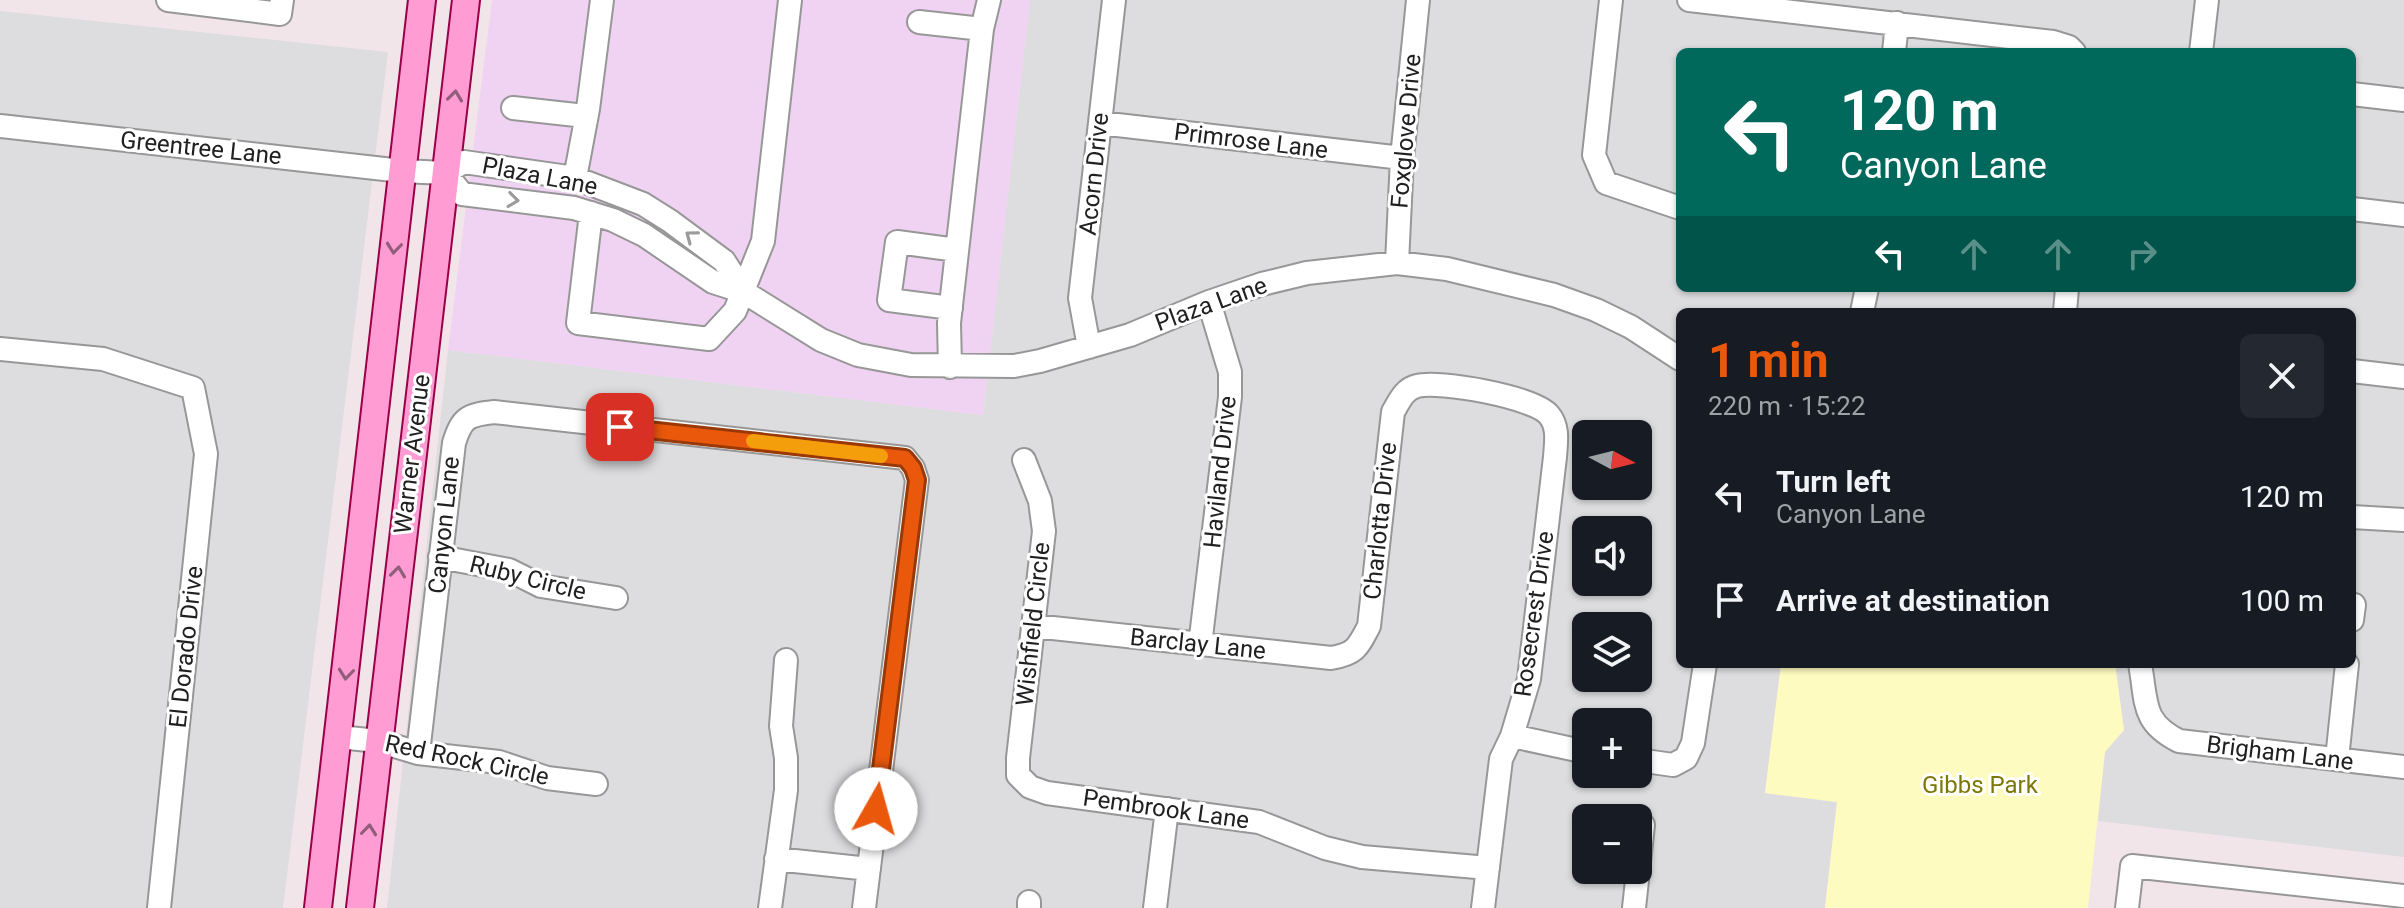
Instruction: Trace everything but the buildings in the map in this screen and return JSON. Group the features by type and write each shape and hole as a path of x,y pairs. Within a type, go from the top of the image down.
{"main road":[{"name":"Warner Avenue","path":"318,908 422,0"},
{"name":"Warner Avenue","path":"360,908 466,0"}],"street":[{"path":"168,0 280,14 282,0"},
{"path":"575,178 588,109 602,0"},
{"path":"591,213 578,323 709,339 735,311 763,241 790,0"},
{"path":"950,367 951,308 957,250 982,29 989,0"},
{"name":"Acorn Drive","path":"1089,347 1080,298 1114,0"},
{"name":"Foxglove Drive","path":"1397,263 1402,158 1418,0"},
{"path":"1611,0 1594,155 1606,183 1676,207"},
{"path":"1689,0 2053,42 2070,48"},
{"path":"2201,48 2207,0"},
{"path":"919,22 982,29"},
{"path":"1894,48 1897,23"},
{"path":"2356,94 2404,100"},
{"path":"513,108 585,116"},
{"name":"Primrose Lane","path":"1100,123 1402,158"},
{"name":"Greentree Lane","path":"0,126 402,171"},
{"name":"Plaza Lane","path":"402,171 445,173 464,162 575,178 615,191 670,221 724,261 744,292"},
{"name":"Plaza Lane","path":"445,173 462,194 574,208 591,213 644,235 713,282 744,292 821,340 858,355 911,365 1014,366 1130,335 1262,284 1307,273 1397,263 1447,269 1568,300 1631,327 1676,356"},
{"path":"2356,209 2404,215"},
{"path":"951,308 889,300 897,242 957,250"},
{"name":"Haviland Drive","path":"1200,645 1230,397 1230,372 1209,302"},
{"name":"El Dorado Drive","path":"0,349 103,359 193,388 206,454 159,908"},
{"path":"2356,371 2404,377"},
{"name":"Charlotta Drive","path":"1358,647 1369,626 1393,412 1402,395 1414,386 1437,383 1529,401 1548,414"},
{"name":"Canyon Lane","path":"418,753 454,443 459,424 473,414 494,412 905,458 917,480 869,869"},
{"name":"Rosecrest Drive","path":"1483,908 1501,759 1512,736 1529,679 1555,457 1556,429 1548,414"},
{"name":"Wishfield Circle","path":"1024,460 1040,501 1044,531 1018,758 1018,775 1030,787"},
{"path":"2356,517 2404,520"},
{"name":"Ruby Circle","path":"440,557 509,570 541,586 616,598"},
{"name":"Barclay Lane","path":"1034,626 1331,658 1346,655 1358,647"},
{"path":"770,908 786,790 786,758 781,726 786,660"},
{"path":"1652,762 1673,765 1686,758 1693,743 1704,668"},
{"name":"Brigham Lane","path":"2141,668 2148,713 2159,731 2179,741 2404,767"},
{"path":"2337,759 2347,668"},
{"path":"1512,736 1572,749"},
{"name":"Red Rock Circle","path":"339,737 378,741 418,753 499,762 547,778 596,784"},
{"name":"Pembrook Lane","path":"1030,787 1047,793 1259,822 1325,848 1362,857 1488,868"},
{"path":"1155,908 1167,809"},
{"path":"776,859 869,869 864,908"},
{"path":"2127,908 2132,866 2372,900 2404,896"},
{"path":"1634,908 1637,884"}],"shaded area":[{"path":"492,0 1030,0 983,415 448,350"},
{"path":"1030,0 2404,0 2404,857 2098,821 2105,751 2124,730 2116,668 2356,668 2356,308 1676,308 1676,668 1781,668 1765,793 1837,802 1825,908 387,908 448,350 983,415"},
{"path":"0,11 388,52 283,908 0,908"}],"green space":[{"name":"Gibbs Park","path":"1781,668 2116,668 2124,730 2105,752 2088,908 1825,908 1837,802 1765,793"}],"slow traffic":[{"path":"753,441 881,456"}],"route":[{"path":"620,427 905,458 913,468 917,480 876,809"}]}
